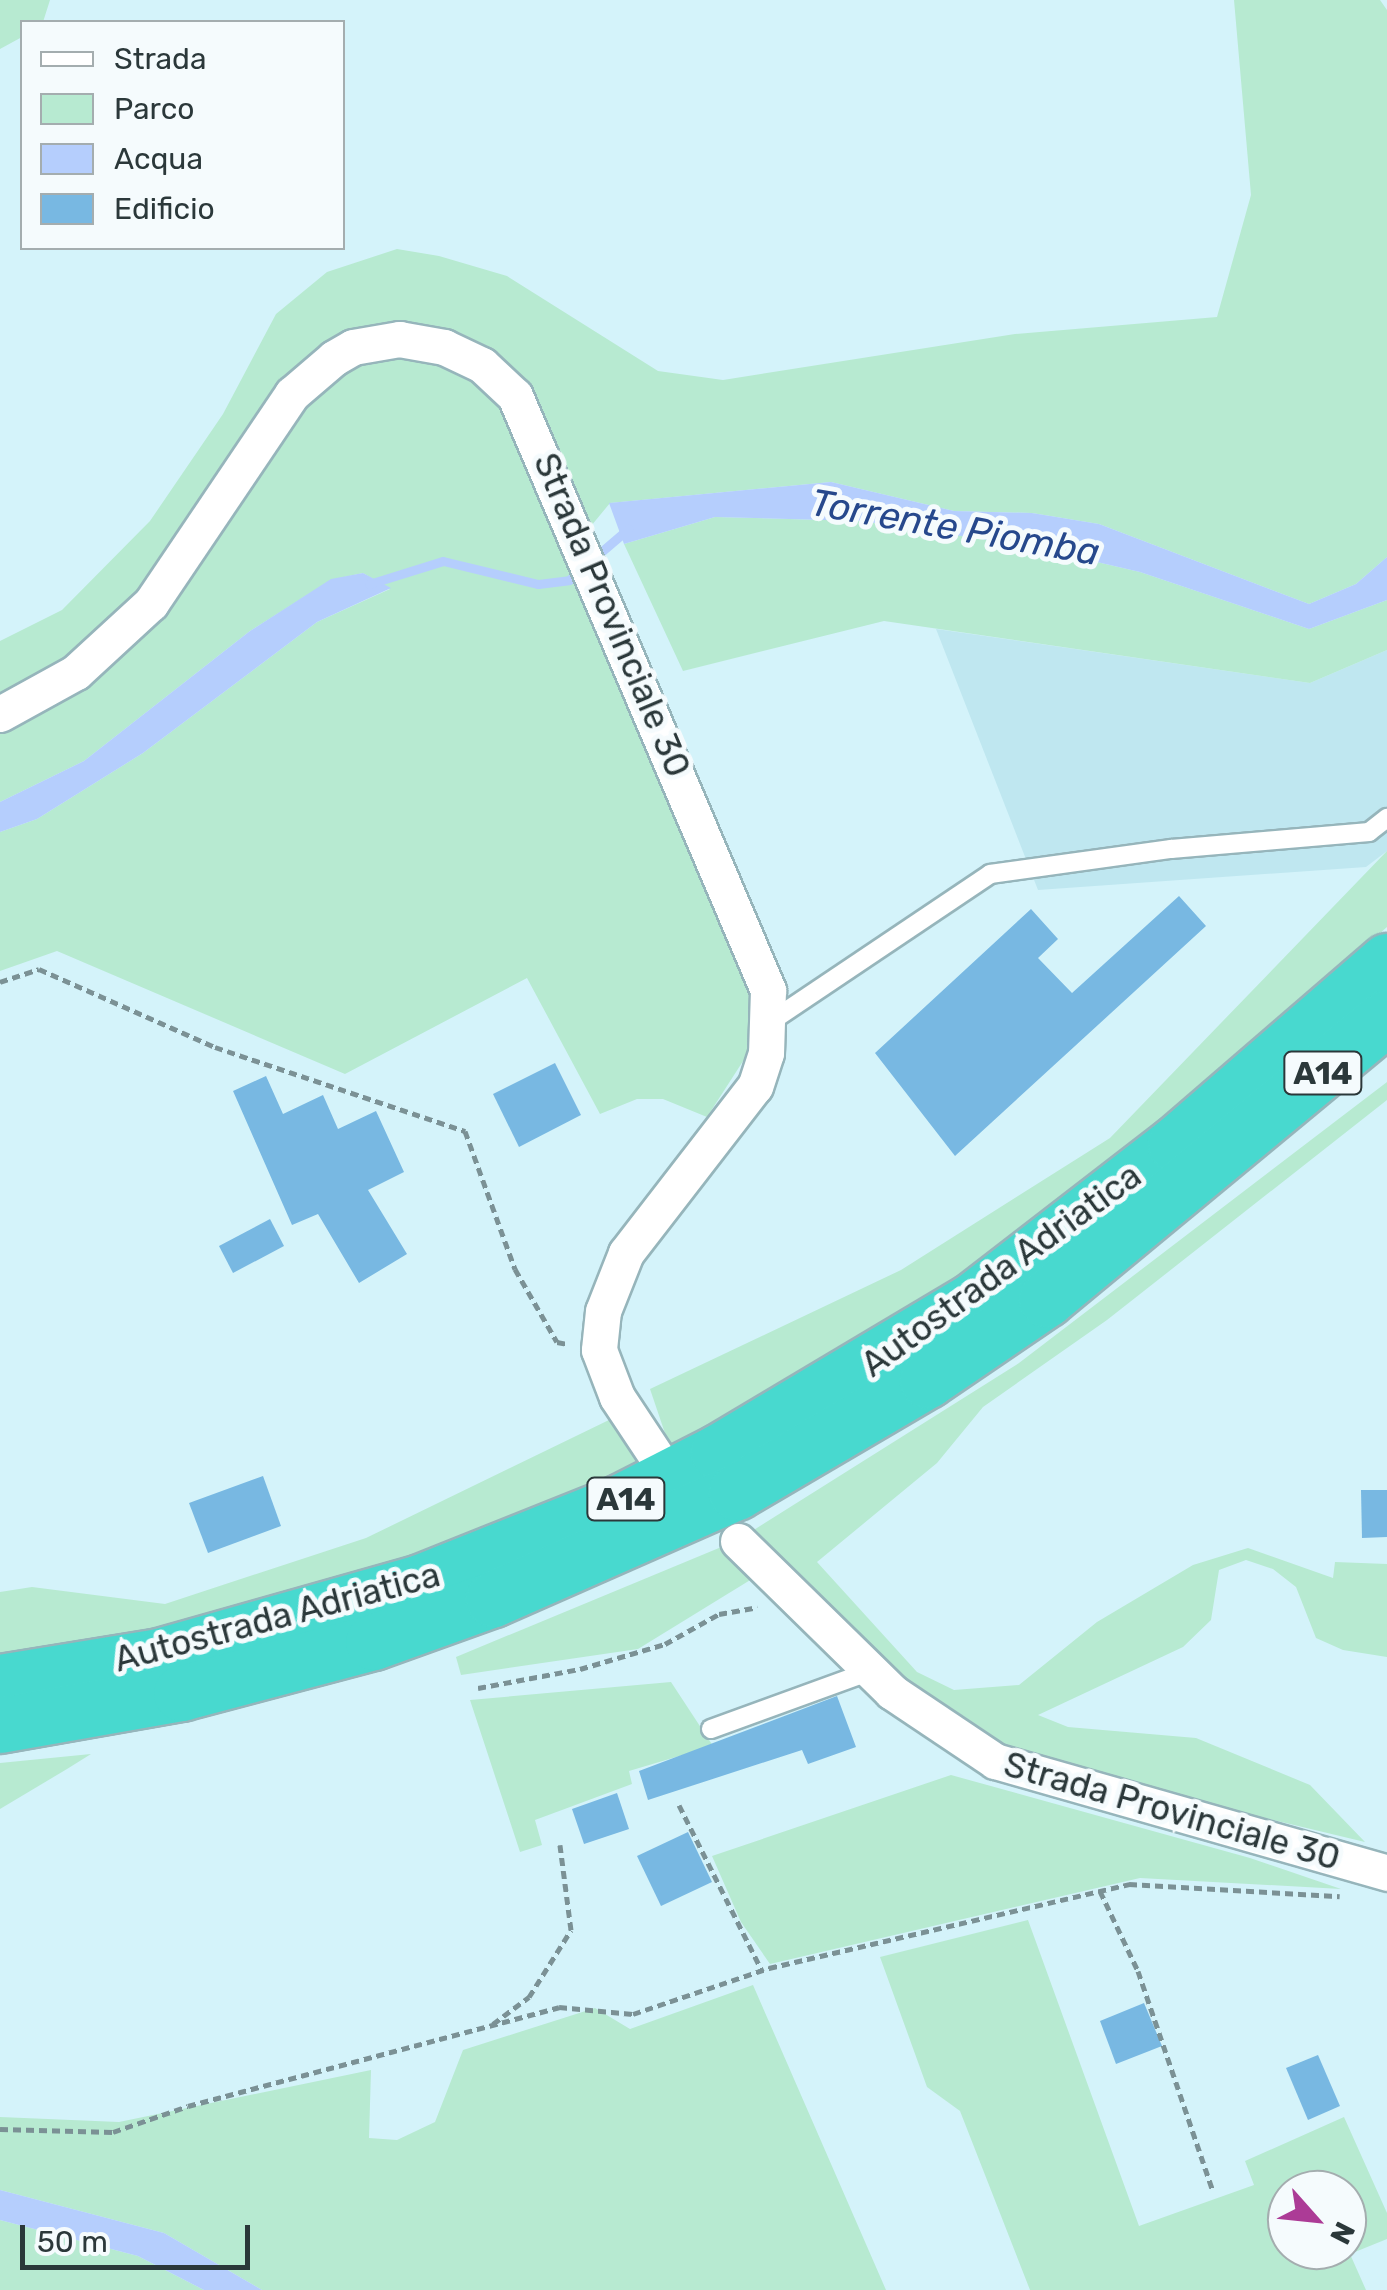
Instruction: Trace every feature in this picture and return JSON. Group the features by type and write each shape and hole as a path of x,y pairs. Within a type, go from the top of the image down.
{"highway":[{"name":"Autostrada Adriatica","path":"0,1682 159,1656 420,1582 620,1502 718,1452 861,1373 973,1300 1174,1144 1387,961"},
{"name":"Autostrada Adriatica","path":"0,1725 181,1693 373,1642 638,1538 768,1474 988,1341 1260,1129 1387,1017"},
{"path":"1260,1129 1294,1128 1387,1052"}],"street":[{"name":"Strada Provinciale 30","path":"0,714 76,672 130,625 181,568 292,394 354,347 420,342 482,365 515,396 553,474 753,948 770,1022 754,1086 626,1253 603,1311 599,1350"},
{"path":"599,1350 617,1397 656,1456"},
{"name":"Strada Provinciale 30","path":"738,1542 870,1670 967,1747 1034,1778 1378,1871"}],"lane":[{"path":"770,1022 990,874 1170,849 1369,832 1387,818"},
{"path":"711,1729 870,1670"}],"path":[{"path":"0,982 40,968 215,1047 465,1131 536,1309 557,1342 599,1350"},
{"path":"478,1688 580,1669 665,1644 719,1614 795,1599"},
{"path":"680,1805 762,1971"},
{"path":"490,2025 529,1998 570,1930 560,1845"},
{"path":"0,2129 113,2132 560,2007 633,2014 762,1971 1129,1884 1347,1896 1378,1871"},
{"path":"1100,1891 1138,1971 1212,2191"}],"shaded area":[{"path":"936,629 1310,683 1387,650 1387,851 1366,867 1038,890"}],"green space":[{"path":"0,0 50,0 44,20 20,20 20,38 0,49"},
{"path":"1234,0 1380,0 1387,10 1387,557 1356,584 1309,604 1099,524 1032,513 954,511 831,482 610,503 577,543 759,1001 756,1041 707,1117 663,1099 637,1099 600,1114 527,978 345,1074 57,951 0,971 0,832 37,819 143,753 317,622 390,589 363,573 331,580 250,631 84,761 0,802 0,641 62,610 150,521 223,414 276,314 327,272 397,249 439,256 507,276 658,371 723,380 1015,334 1217,317 1251,195"},
{"path":"715,517 861,521 1028,546 1140,572 1309,629 1387,600 1387,650 1310,683 884,621 683,671 624,544"},
{"path":"1387,851 1387,927 1084,1193 853,1343 670,1448 650,1389 901,1270 1110,1138"},
{"path":"1387,1082 1387,1100 1107,1320 983,1407 937,1463 817,1562 917,1672 954,1690 1019,1685 1097,1622 1193,1565 1248,1548 1333,1578 1335,1562 1387,1564 1387,1657 1343,1650 1316,1638 1296,1587 1273,1569 1246,1560 1219,1570 1211,1620 1183,1647 1038,1715 1068,1727 1196,1738 1310,1785 1365,1842 1040,1764 971,1736 903,1690 741,1538 1019,1363"},
{"path":"609,1420 643,1464 489,1529 339,1583 190,1624 0,1659 0,1592 32,1587 165,1604 366,1538"},
{"path":"731,1543 760,1574 638,1649 461,1675 456,1657"},
{"path":"671,1682 713,1746 629,1771 632,1784 535,1820 542,1845 520,1852 470,1700"},
{"path":"91,1754 67,1769 0,1809 0,1763"},
{"path":"951,1775 1250,1858 1341,1889 1140,1878 770,1964 741,1922 712,1856"},
{"path":"1028,1920 1139,2226 1254,2185 1245,2161 1344,2117 1387,2213 1387,2239 1367,2247 1367,2170 1267,2170 1267,2270 1357,2270 1366,2290 1030,2290 960,2111 927,2087 880,1957"},
{"path":"753,1985 886,2290 262,2290 164,2233 0,2190 0,2117 119,2122 371,2070 369,2138 397,2140 435,2122 463,2050 595,2008 630,2029"},
{"path":"0,2220 138,2256 204,2290 0,2290"}],"water":[{"path":"831,482 954,511 1032,513 1099,524 1309,604 1356,584 1387,557 1387,600 1309,629 1140,572 1028,546 861,521 715,517 624,544 609,503"},
{"path":"363,573 391,588 317,622 143,753 37,819 0,832 0,802 84,761 250,631 331,579"},
{"path":"0,2190 164,2233 262,2290 204,2290 138,2256 0,2220"}],"building":[{"path":"1179,896 1206,926 955,1156 875,1053 1031,909 1058,939 1038,958 1072,993"},
{"path":"555,1063 581,1115 519,1147 493,1094"},
{"path":"266,1076 283,1114 323,1095 338,1129 376,1111 404,1172 368,1190 407,1254 359,1283 318,1214 292,1225 233,1091"},
{"path":"270,1219 284,1246 233,1273 219,1246"},
{"path":"263,1476 281,1526 208,1553 189,1503"},
{"path":"1361,1490 1387,1490 1387,1537 1362,1538"},
{"path":"837,1696 856,1747 808,1764 802,1750 648,1800 639,1771"},
{"path":"617,1793 629,1829 584,1844 572,1809"},
{"path":"688,1832 712,1882 661,1906 637,1856"},
{"path":"1144,2003 1162,2046 1116,2064 1100,2021"},
{"path":"1318,2055 1340,2106 1308,2120 1286,2068"}],"waterway":[{"name":"Torrente Piomba","path":"594,558 628,529"},
{"name":"Torrente Piomba","path":"369,584 443,561 538,584 569,580 579,571"}]}
